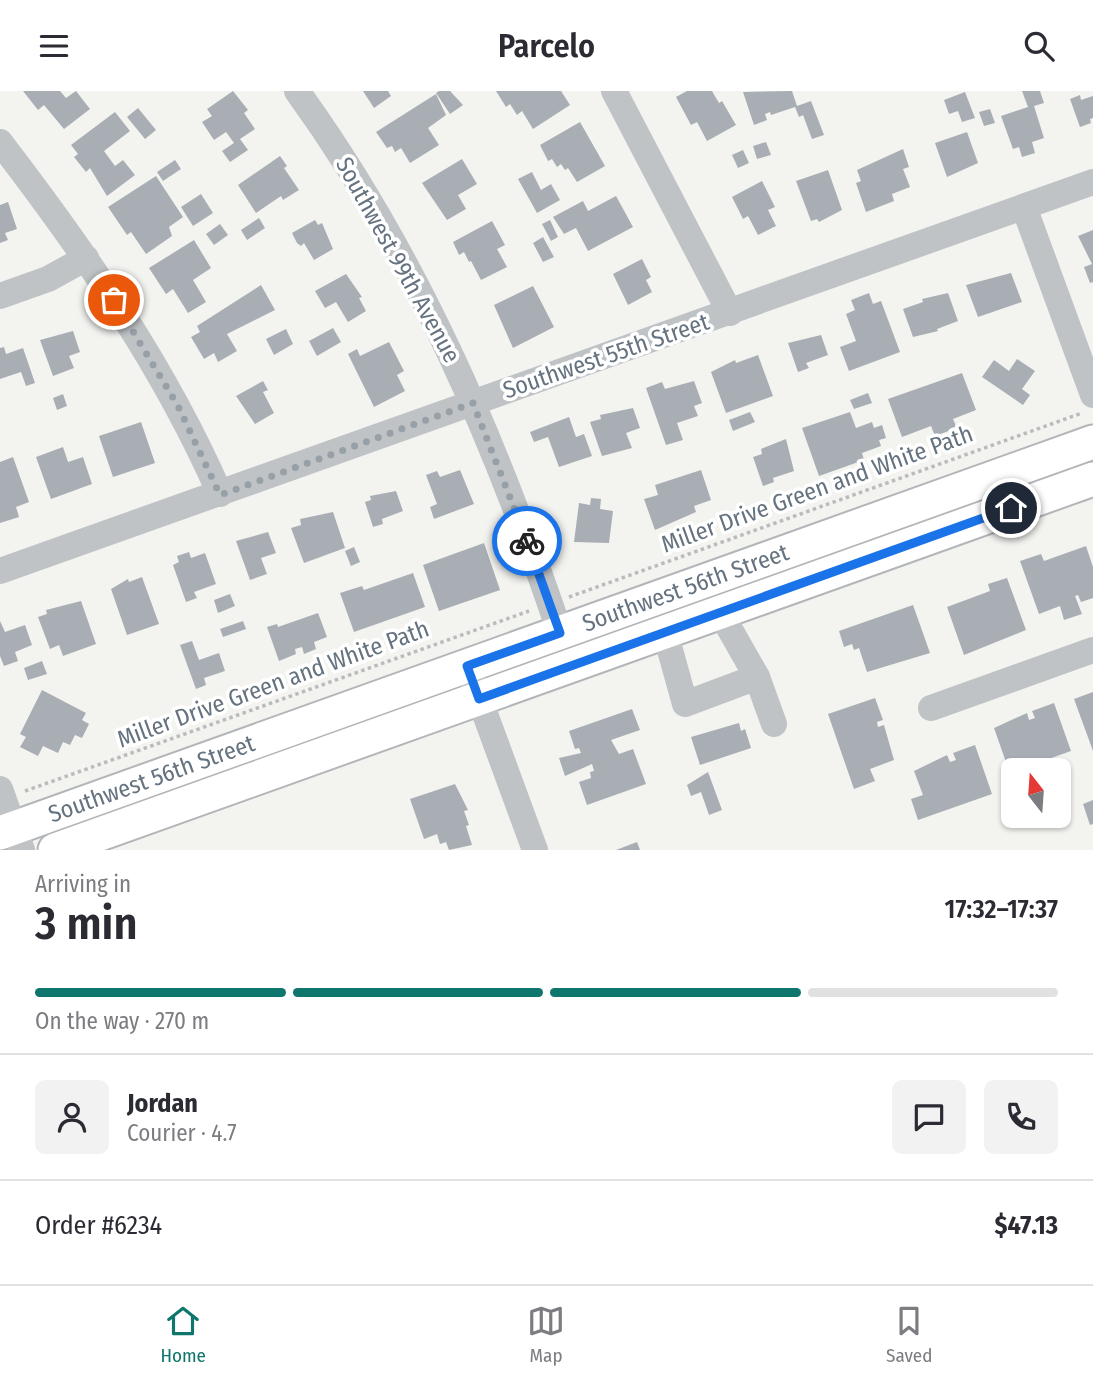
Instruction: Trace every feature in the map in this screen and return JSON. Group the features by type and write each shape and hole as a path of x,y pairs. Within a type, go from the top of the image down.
{"main road":[{"name":"Southwest 56th Street","path":"12,837 560,633 1085,429"},
{"name":"Southwest 56th Street","path":"75,847 1093,479"}],"street":[{"name":"Southwest 99th Avenue","path":"297,91 400,254 426,303 473,403 560,633"},
{"path":"614,91 730,313"},
{"path":"0,142 86,258 169,389 220,495"},
{"name":"Southwest 55th Street","path":"0,571 220,495 1093,182"},
{"path":"1024,207 1093,395"},
{"path":"0,296 48,279 86,258"},
{"path":"720,612 757,677 774,724"},
{"path":"665,632 685,704 757,677"},
{"path":"932,708 1093,650"},
{"path":"467,666 534,850"},
{"path":"12,837 13,790"}],"path":[{"name":"Miller Drive Green and White Path","path":"569,597 1085,429"},
{"name":"Miller Drive Green and White Path","path":"13,790 532,609"}],"building":[{"path":"23,91 60,91 66,98 76,91 90,109 64,129 44,105 38,110"},
{"path":"233,91 248,110 244,113 255,129 240,139 248,150 230,162 222,151 234,143 226,132 214,140 202,122 212,116 207,109"},
{"path":"363,91 388,91 391,96 374,108"},
{"path":"450,91 463,105 450,114 436,93"},
{"path":"496,91 561,91 570,105 533,129 522,111 517,115 510,104 506,107"},
{"path":"687,91 712,91 719,103 722,101 736,125 707,141 697,122 691,125 676,97"},
{"path":"792,91 797,106 811,101 824,135 812,139 803,115 799,117 795,107 771,115 770,112 765,114 767,120 754,125 743,92"},
{"path":"1022,91 1040,91 1044,103 1034,106 1044,138 1032,142 1035,153 1022,157 1019,147 1013,149 1001,116 1028,107"},
{"path":"965,92 975,118 962,122 958,111 949,114 944,100"},
{"path":"436,94 446,115 428,128 439,145 410,163 401,148 395,152 392,146 387,148 376,132"},
{"path":"1080,95 1081,100 1093,96 1093,118 1090,119 1091,123 1080,127 1070,99"},
{"path":"138,108 156,130 145,139 127,117"},
{"path":"990,109 995,123 984,126 979,112"},
{"path":"115,112 130,131 104,151 115,166 123,160 135,175 107,196 90,168 86,172 74,157 78,154 71,145"},
{"path":"580,122 605,166 577,182 568,168 565,170 561,164 557,167 552,159 548,161 540,145"},
{"path":"967,132 978,163 947,177 935,143"},
{"path":"766,142 771,155 757,159 753,146"},
{"path":"903,149 909,167 903,169 910,187 892,194 894,201 866,212 856,183 861,181 857,170"},
{"path":"743,150 749,163 738,168 732,155"},
{"path":"280,156 287,166 284,168 299,190 283,200 281,196 256,213 238,185"},
{"path":"462,159 477,184 458,195 466,209 447,220 422,183"},
{"path":"175,160 181,169 163,181 157,172"},
{"path":"828,170 842,210 819,222 817,219 811,221 796,181"},
{"path":"532,172 541,190 551,184 560,200 537,213 518,179"},
{"path":"156,176 183,217 169,227 172,236 146,254 131,232 127,235 108,207"},
{"path":"762,181 775,207 768,210 776,226 758,235 748,216 743,219 732,197"},
{"path":"201,194 213,213 193,226 181,207"},
{"path":"616,196 633,227 588,251 576,228 564,234 553,217 583,201 588,211"},
{"path":"8,202 17,229 5,233 8,240 0,243 0,205"},
{"path":"259,218 265,228 247,240 241,230"},
{"path":"315,220 318,225 322,223 333,249 314,260 304,243 301,246 297,243 292,233"},
{"path":"550,220 558,237 551,241 542,224"},
{"path":"492,221 505,245 497,249 507,267 481,280 471,261 469,262 464,252 459,255 453,242"},
{"path":"220,224 228,235 214,245 206,234"},
{"path":"1093,230 1093,282 1090,283 1084,267 1092,264 1078,236"},
{"path":"543,237 554,257 543,262 533,243"},
{"path":"194,240 211,268 193,280 206,302 188,313 173,289 166,294 149,268"},
{"path":"642,259 651,277 646,280 652,292 628,305 613,274"},
{"path":"1011,273 1022,302 978,317 966,285"},
{"path":"346,274 362,297 359,298 366,311 348,322 336,302 325,308 315,291"},
{"path":"261,285 275,310 227,334 237,351 218,362 214,353 204,359 191,337 200,332 197,326"},
{"path":"533,286 554,327 513,348 494,305"},
{"path":"869,293 873,304 881,301 900,352 849,371 840,347 856,341 846,314 855,310 851,300"},
{"path":"948,293 958,321 937,329 938,331 913,337 903,309 923,302 922,299"},
{"path":"333,328 341,342 317,356 309,341"},
{"path":"286,329 293,344 274,355 266,339"},
{"path":"73,331 80,352 69,356 74,368 53,376 40,340"},
{"path":"821,335 828,355 806,363 809,368 798,372 788,343"},
{"path":"389,342 404,371 397,375 405,391 374,407 348,354 357,349 360,356"},
{"path":"4,347 6,354 23,348 35,383 26,386 21,372 0,379 0,348"},
{"path":"758,355 773,396 726,413 711,372 735,360 736,363"},
{"path":"1017,359 1035,371 1022,389 1030,395 1023,405 982,377 994,360 1009,371"},
{"path":"962,373 976,410 953,419 957,428 935,436 931,426 902,437 888,399"},
{"path":"263,381 268,390 263,392 274,413 255,424 236,396"},
{"path":"694,381 702,403 694,406 698,416 677,423 683,440 666,445 646,388 662,382 665,389"},
{"path":"868,393 872,403 854,409 850,400"},
{"path":"63,394 67,406 57,410 53,398"},
{"path":"633,408 640,428 626,433 632,448 602,456 590,422 601,419 600,415"},
{"path":"750,412 755,422 733,431 729,420"},
{"path":"850,412 856,428 872,422 874,428 882,425 886,438 879,440 881,446 862,453 864,460 819,476 802,428"},
{"path":"569,417 576,437 584,434 592,456 559,467 548,437 534,442 530,432"},
{"path":"141,422 155,463 113,477 99,436"},
{"path":"786,439 794,471 773,478 774,482 763,486 753,457 762,454 761,449"},
{"path":"63,447 68,462 83,457 92,484 51,499 36,457"},
{"path":"13,457 29,502 16,507 19,517 0,523 0,462"},
{"path":"460,470 474,504 434,519 430,507 437,504 426,475 437,471 440,477"},
{"path":"701,470 711,500 694,506 696,512 655,530 644,499 658,495 655,485"},
{"path":"396,491 403,511 382,519 383,524 373,527 365,502 371,500 370,496"},
{"path":"591,498 601,499 600,509 613,511 609,543 574,542 579,503 590,505"},
{"path":"333,512 345,548 304,563 291,528 301,525 300,519"},
{"path":"268,532 276,553 261,558 267,574 250,580 236,541"},
{"path":"484,543 500,590 439,611 423,565"},
{"path":"1086,546 1093,567 1093,598 1081,602 1078,595 1075,596 1082,614 1064,620 1060,606 1039,614 1020,561 1041,554 1044,561"},
{"path":"354,547 360,562 351,566 345,551"},
{"path":"189,552 191,558 205,553 216,584 194,592 197,598 186,602 173,565 179,562 177,556"},
{"path":"413,573 425,607 354,632 340,593 362,586 364,590"},
{"path":"142,577 159,624 127,635 111,589 128,579 129,582"},
{"path":"1007,578 1026,630 964,655 947,607 990,591 988,584"},
{"path":"230,594 235,606 218,613 214,600"},
{"path":"81,601 96,644 63,656 59,645 50,649 38,617 47,614 46,610"},
{"path":"913,605 930,653 867,672 859,648 854,650 852,644 844,647 839,631"},
{"path":"318,613 327,637 314,642 316,649 304,654 302,647 295,649 296,654 279,661 267,627 277,624 278,627"},
{"path":"0,621 5,632 25,625 32,645 15,652 18,661 4,666 0,656"},
{"path":"243,621 246,629 223,637 220,629"},
{"path":"192,641 199,660 219,653 225,671 204,678 206,685 196,689 180,645"},
{"path":"42,661 47,674 28,680 24,668"},
{"path":"42,690 86,713 82,720 89,724 82,738 75,735 70,745 63,742 58,753 43,746 38,756 20,747 26,737 20,734"},
{"path":"1093,692 1093,751 1074,699"},
{"path":"875,698 883,720 877,722 878,727 884,725 894,760 870,769 875,781 854,789 828,714"},
{"path":"1054,703 1071,751 1051,758 1005,758 994,728 1027,713 1029,720 1035,718 1032,711"},
{"path":"632,709 640,730 611,740 619,754 633,749 646,784 587,805 579,782 591,778 590,772 594,771 592,764 565,776 559,758 581,753 579,748 575,749 569,731"},
{"path":"739,723 741,731 745,729 751,748 700,765 691,737"},
{"path":"975,745 992,794 918,820 911,799 923,795 914,771 947,755 950,762 956,760 953,753"},
{"path":"708,772 722,810 709,815 701,792 691,796 687,785"},
{"path":"455,784 468,810 464,811 472,845 449,850 446,842 440,844 437,834 424,839 410,799"},
{"path":"1093,800 1093,824 1090,825 1083,804"},
{"path":"637,842 640,850 616,850"}],"way so far":[{"path":"114,300 148,352 188,423 220,495 473,403 527,541"}],"route":[{"path":"527,541 560,633 467,666 479,699 1011,508"}]}
